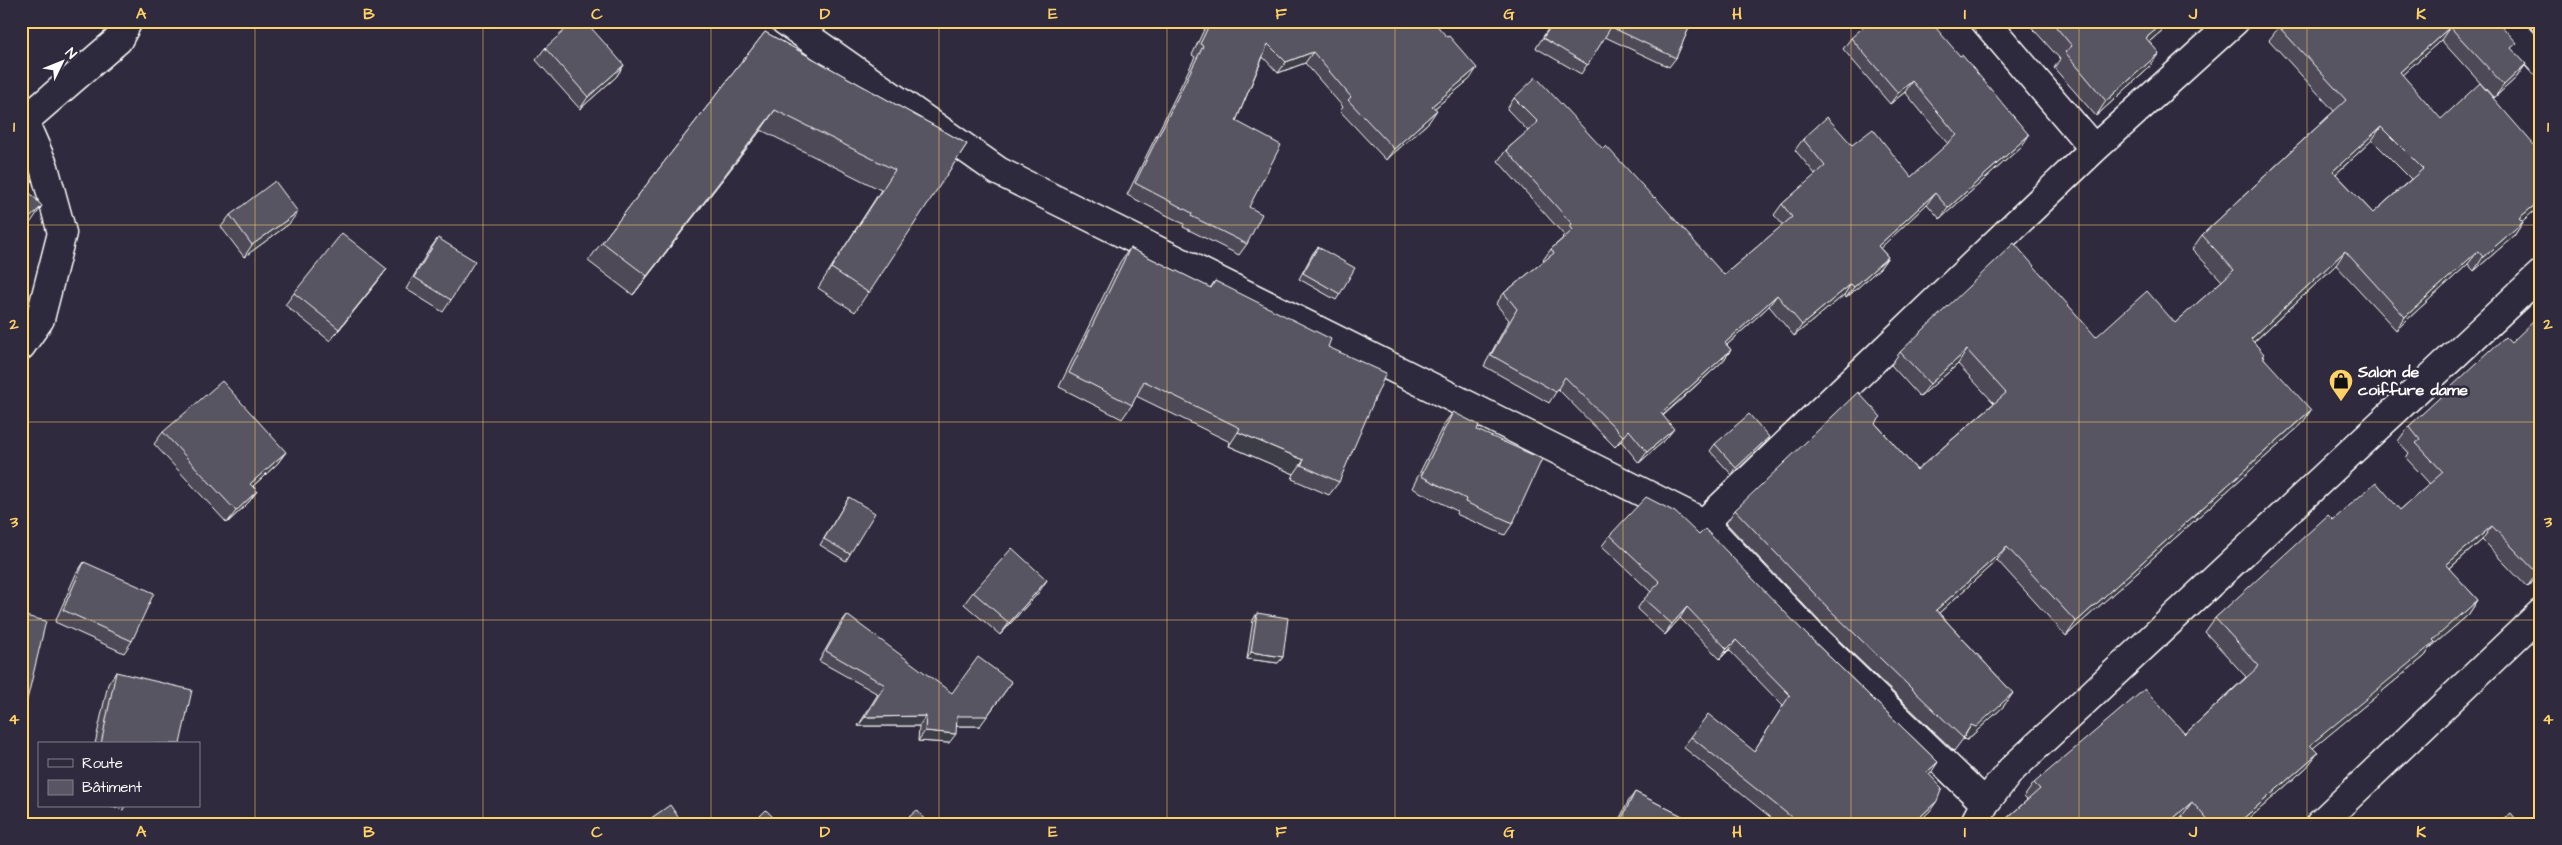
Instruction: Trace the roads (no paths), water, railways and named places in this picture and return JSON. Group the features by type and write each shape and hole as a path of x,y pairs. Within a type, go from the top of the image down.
{"street":[{"path":"21,346 40,319 62,233 44,167 23,123 118,40 128,21"},
{"path":"785,21 998,171 1704,524 1980,814 2011,770 2541,274"},
{"path":"1985,21 2094,150"},
{"path":"1704,524 2094,150 2235,21"},
{"path":"2504,21 2541,61"},
{"path":"2320,824 2541,613"}],"place":[{"name":"Salon de coiffure dame","path":"2341,402"}]}
